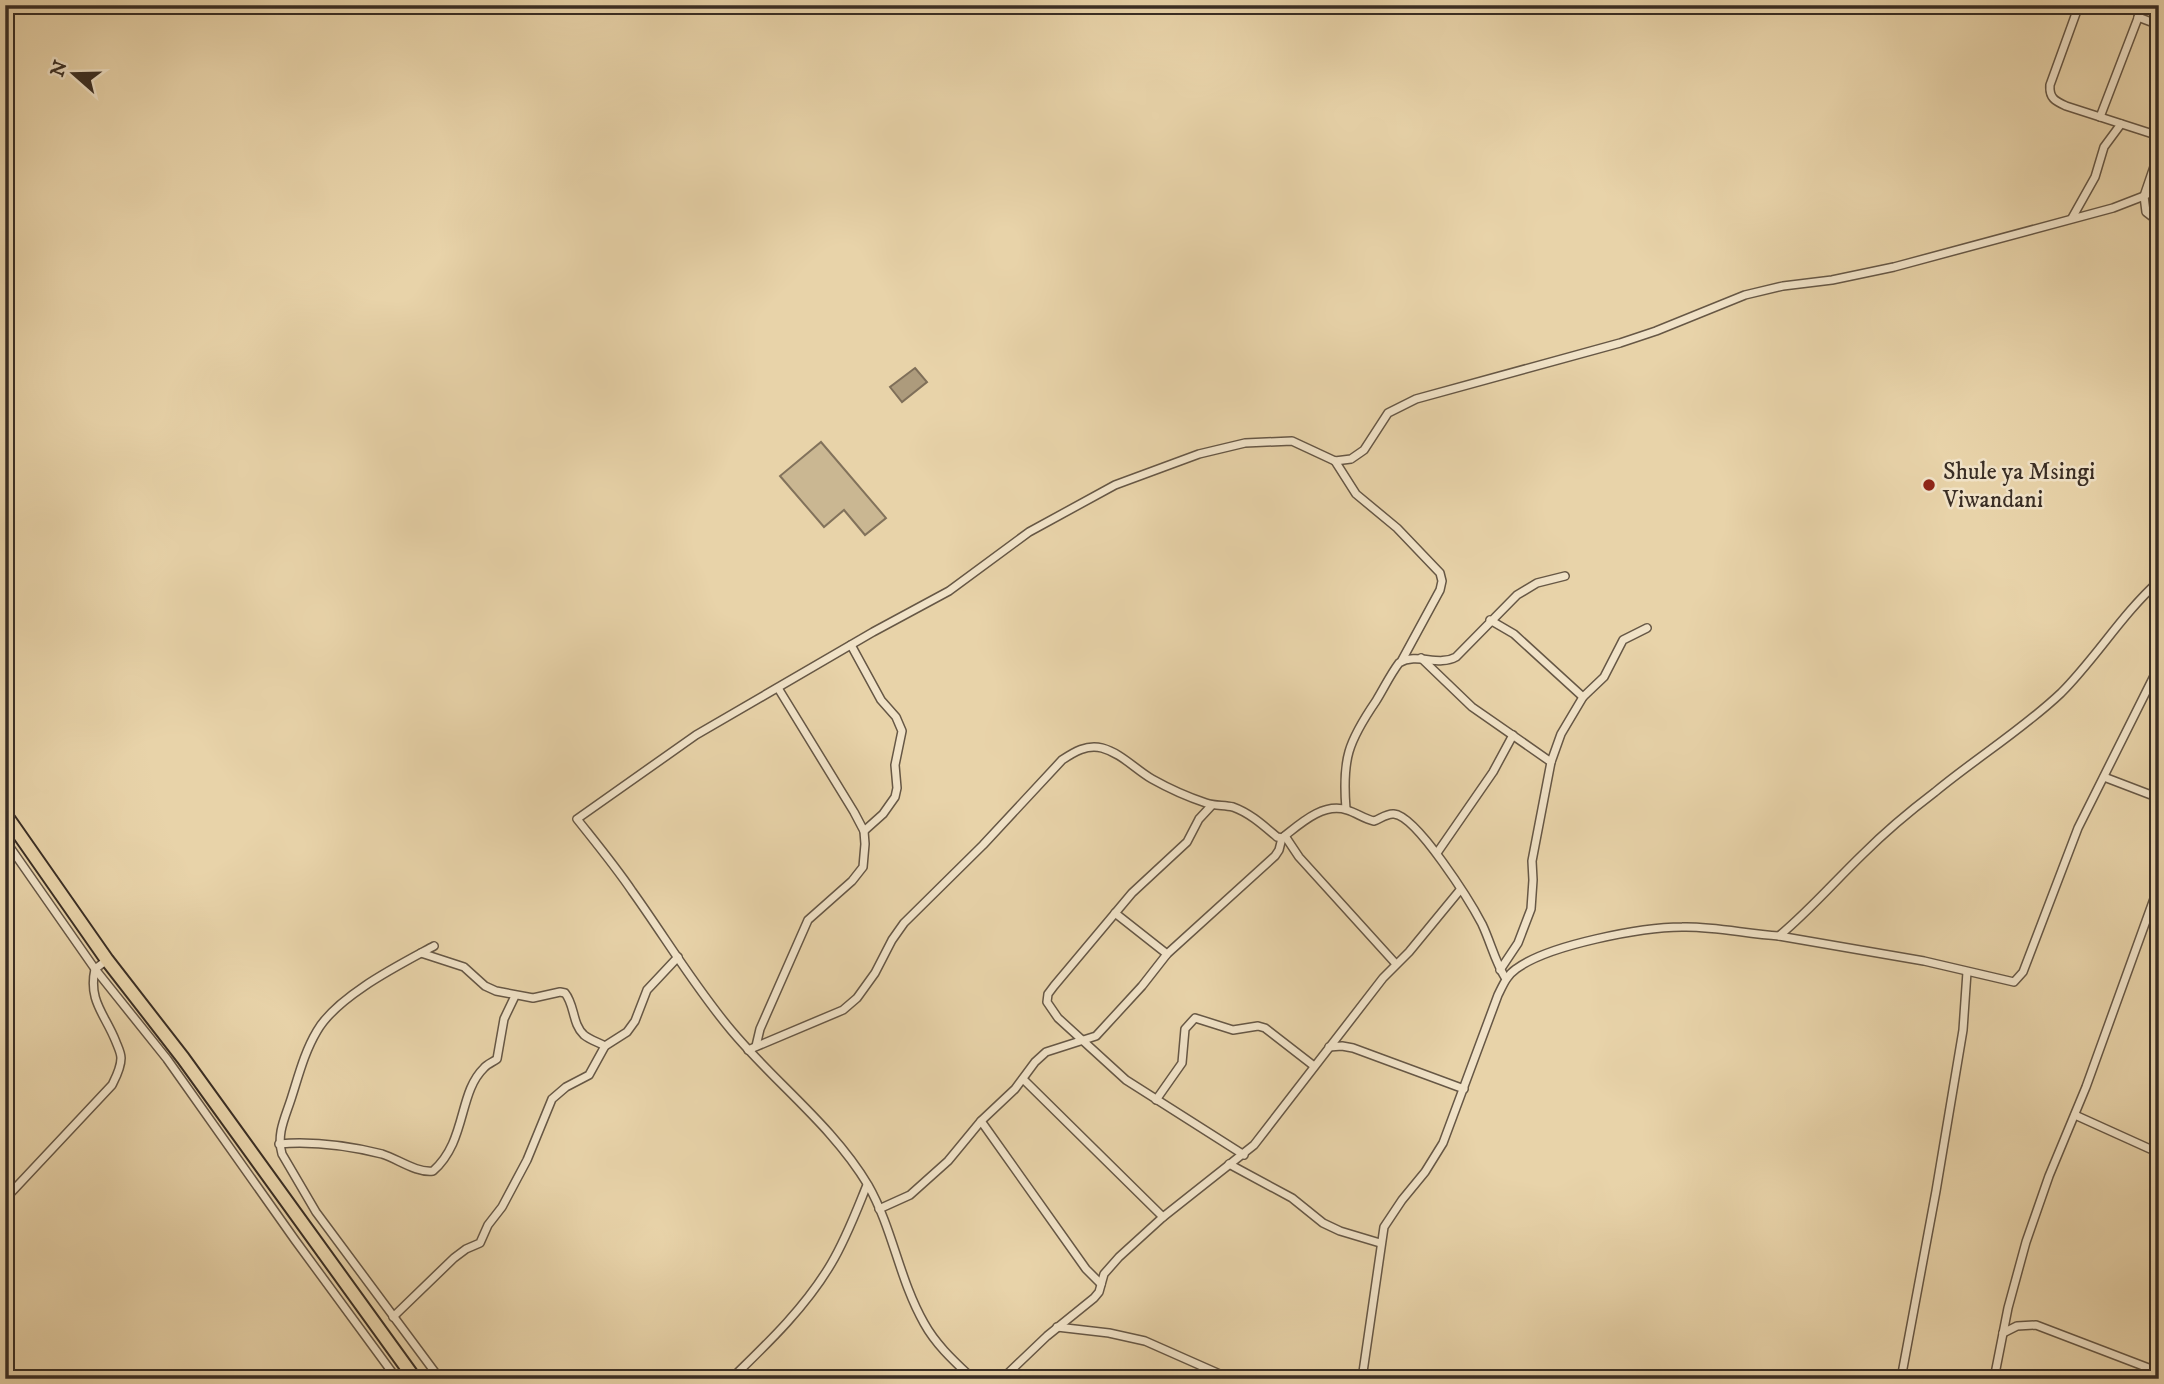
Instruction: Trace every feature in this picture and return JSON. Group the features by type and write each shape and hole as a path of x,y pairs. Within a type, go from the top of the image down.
{"highway":[{"path":"5,814 107,960 206,1089 415,1379"}],"street":[{"path":"2079,5 2049,94 2053,100 2066,106 2159,136"},
{"path":"2100,117 2143,5"},
{"path":"2138,18 2159,25"},
{"path":"2072,218 2095,177 2104,147 2121,124"},
{"path":"2159,152 2144,196 2146,212 2159,222"},
{"path":"1335,461 1351,459 1358,455 1370,442 1388,413 1436,392 1620,343 1745,295 1894,267 2113,208 2159,187"},
{"path":"973,1379 948,1356 925,1325 912,1298 886,1221 867,1185 810,1110 752,1048 678,957 632,890 577,819 696,735 949,591 1051,519 1115,485 1158,468 1199,454 1245,443 1268,441 1300,443 1335,461 1356,494 1397,528 1440,573 1442,581 1440,590 1402,660 1350,743 1344,772 1346,809"},
{"path":"1402,660 1450,660 1456,657 1517,595 1537,583 1564,576"},
{"path":"1779,936 1804,915 1864,853 1936,791 2052,701 2088,665 2142,597 2159,581"},
{"path":"1490,620 1514,634 1583,697"},
{"path":"1500,970 1518,943 1531,909 1534,880 1532,861 1551,762 1561,734 1583,697 1604,677 1623,640 1647,628"},
{"path":"851,645 881,700 896,717 902,732 895,765 895,797 883,814 864,831"},
{"path":"1421,659 1472,707 1551,762"},
{"path":"1362,1379 1384,1227 1443,1143 1490,1015 1506,979 1517,968 1541,955 1575,944 1647,930 1705,927 1779,936 1924,961 2014,982 2019,979 2078,828 2159,666"},
{"path":"752,1048 808,920 852,881 863,867 866,844 864,831 825,762 778,688"},
{"path":"1437,853 1493,772 1513,735"},
{"path":"752,1048 843,1010 857,998 875,973 892,940 918,908 983,845 1041,780 1072,752 1089,747 1114,752 1152,779 1212,805 1232,807 1283,837 1396,964"},
{"path":"2104,777 2159,798"},
{"path":"1212,805 1199,819 1187,842 1132,893 1115,913 1048,994 1047,1002 1050,1010 1126,1080 1244,1155"},
{"path":"879,1209 910,1195 948,1161 981,1121 1046,1052 1096,1036 1167,954 1275,856 1283,837 1323,810 1346,809 1374,821 1391,814 1402,817 1419,831 1437,853 1481,923 1506,979"},
{"path":"5,839 95,969 167,1059 397,1379"},
{"path":"1994,1379 2026,1242 2159,885"},
{"path":"1002,1379 1094,1298 1107,1269 1163,1216 1244,1155 1277,1117 1328,1047 1460,891"},
{"path":"1115,913 1167,954"},
{"path":"434,946 358,991 324,1020 304,1058 282,1125 279,1144 282,1154 316,1212 440,1379"},
{"path":"421,953 464,967 485,986 515,996 533,998 565,993 572,1003 578,1027 584,1035 605,1046"},
{"path":"393,1317 454,1258 480,1243 527,1160 552,1099 566,1087 589,1074 605,1046 627,1032 635,1021 647,990 678,957"},
{"path":"5,1199 112,1085 118,1073 121,1059 119,1051 111,1029 95,1002 92,984 95,969 107,960"},
{"path":"1901,1379 1963,1030 1967,972"},
{"path":"279,1144 313,1144 364,1150 386,1155 424,1171 433,1171 452,1147 474,1083 482,1069 497,1059 505,1019 515,996"},
{"path":"1156,1100 1182,1063 1185,1029 1189,1021 1195,1018 1212,1021 1233,1030 1261,1026 1314,1066"},
{"path":"1328,1047 1342,1045 1353,1048 1464,1090"},
{"path":"1023,1079 1163,1216"},
{"path":"2075,1115 2159,1153"},
{"path":"981,1121 1086,1269 1101,1284"},
{"path":"1229,1164 1292,1198 1324,1223 1340,1231 1380,1243"},
{"path":"731,1379 773,1337 810,1295 830,1267 867,1185"},
{"path":"2003,1333 2017,1326 2036,1325 2159,1372"},
{"path":"1058,1327 1109,1333 1145,1341 1231,1379"}],"shaded area":[{"path":"915,368 927,382 902,402 890,387"},
{"path":"821,442 886,518 865,535 844,510 824,527 780,476"}],"place":[{"name":"Shule ya Msingi Viwandani","path":"1929,485"}]}
